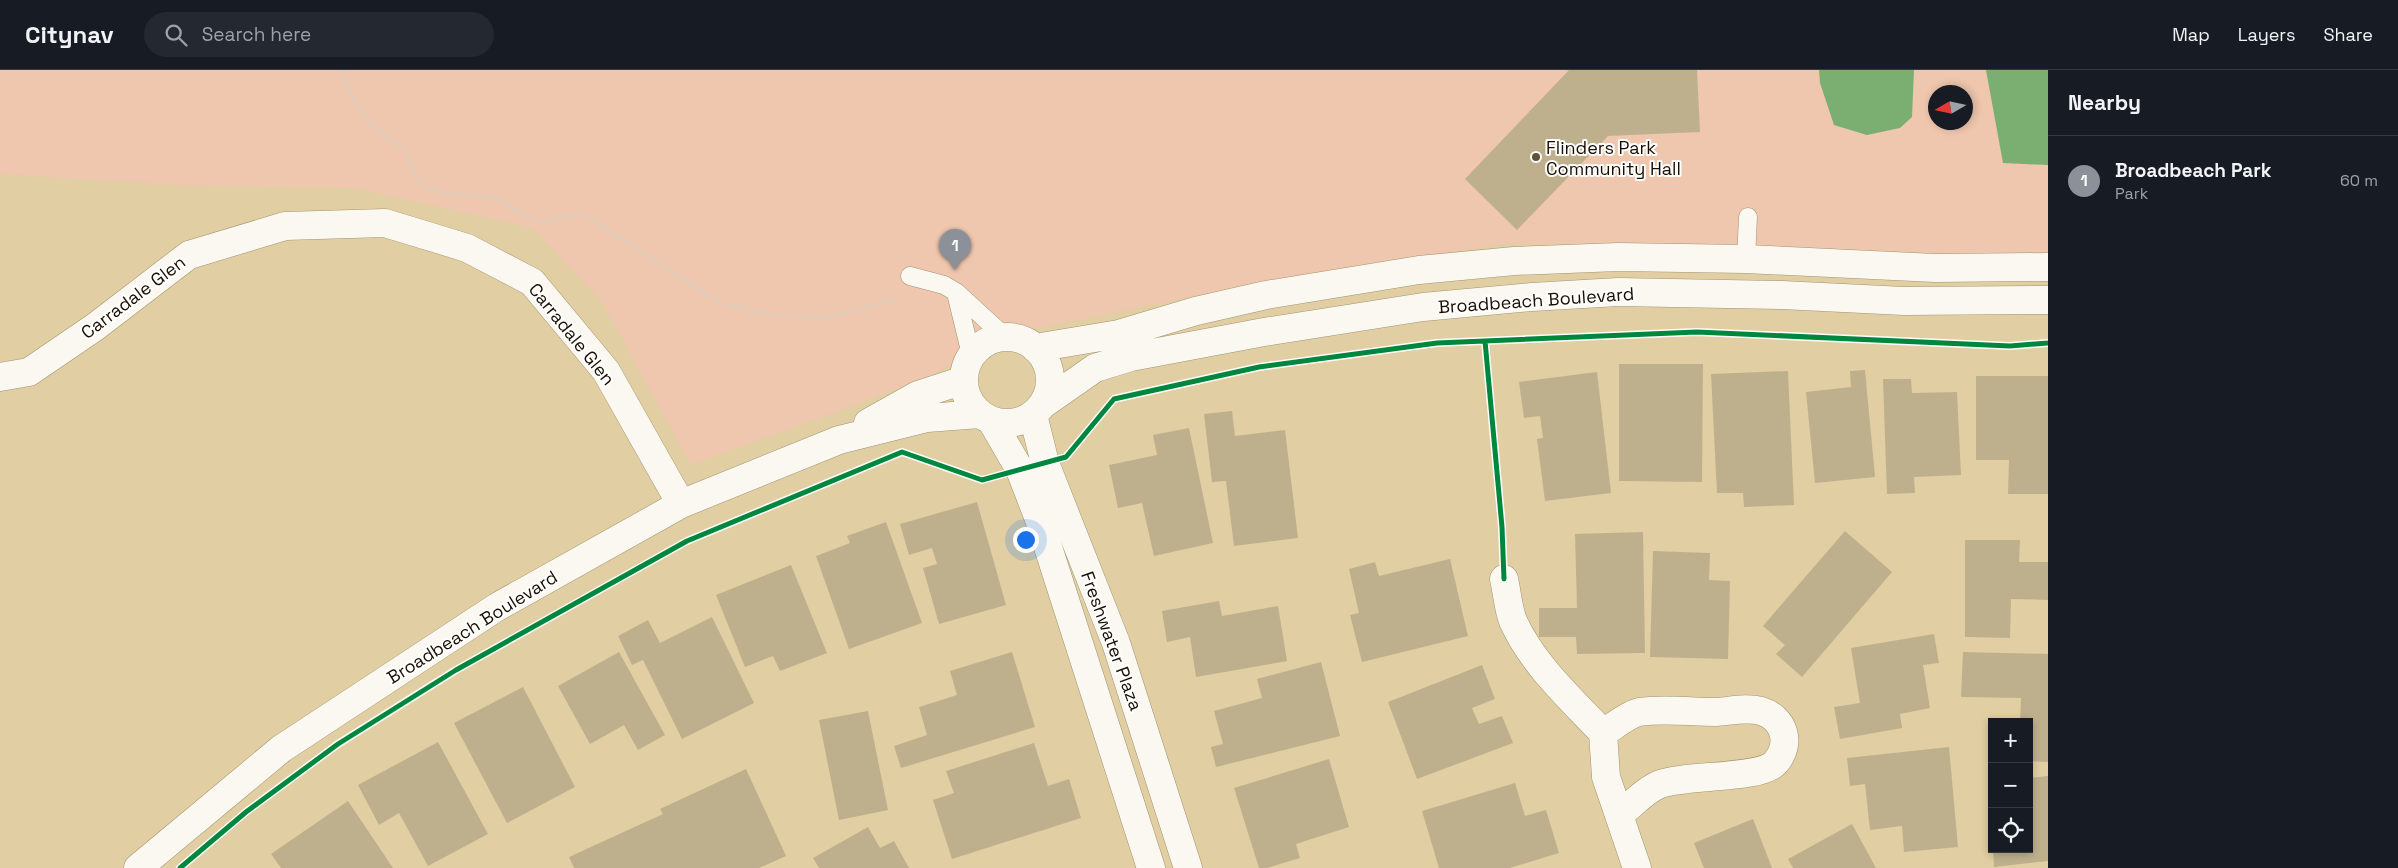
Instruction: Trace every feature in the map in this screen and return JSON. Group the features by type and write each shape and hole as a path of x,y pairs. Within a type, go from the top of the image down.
{"street":[{"name":"Carradale Glen","path":"0,377 29,372 95,327 189,254 285,226 385,224 468,248 532,282 606,371 681,504"},
{"name":"Broadbeach Boulevard","path":"1035,348 1119,334 1196,311 1266,295 1419,270 1514,261 1608,258 1746,260 1935,268 2048,267"},
{"name":"Broadbeach Boulevard","path":"1037,410 1095,368 1131,357 1264,332 1423,307 1532,296 1618,292 1904,301 2048,300"},
{"path":"1004,336 1023,340 1035,348 1044,358 1049,372 1050,386 1037,410 1016,422 1003,423 985,417 968,398 967,368 984,344 1004,336"},
{"name":"Broadbeach Boulevard","path":"138,868 281,749 497,607 681,504 839,440 967,368"},
{"name":"Freshwater Plaza","path":"1037,410 1045,463 1116,643 1188,868"},
{"name":"Broadbeach Boulevard","path":"839,440 927,418 985,417"},
{"name":"Freshwater Plaza","path":"985,417 1020,470 1039,519 1151,868"},
{"path":"1504,579 1512,619 1532,653 1550,677 1603,733 1606,777 1637,868"},
{"path":"1603,733 1638,712 1739,710 1759,711 1770,715 1778,721 1784,733 1784,750 1775,764 1763,770 1657,785 1619,815"}],"lane":[{"path":"1746,260 1748,217"},
{"path":"910,276 944,285 956,292 1004,336"},
{"path":"956,292 967,368"}],"path":[{"path":"346,70 348,90 371,125 406,150 416,177 426,189 453,194 498,197 518,213 542,222 582,214 721,304 769,315 831,317 901,297"}],"shaded area":[{"path":"0,70 2048,70 2048,259 1877,257 1510,243 1264,282 1019,332 919,381 691,465 602,302 533,228 355,188 182,185 0,174"},
{"path":"1819,70 1914,70 1912,117 1900,128 1867,135 1834,125 1820,83"},
{"path":"1986,70 2048,70 2048,165 2003,163"}],"building":[{"name":"Flinders Park Community Hall","path":"1569,70 1697,70 1700,132 1608,136 1517,230 1465,179"},
{"path":"1619,364 1703,364 1702,482 1619,481"},
{"path":"1865,370 1875,477 1815,483 1806,392 1851,387 1850,371"},
{"path":"1788,371 1794,505 1744,507 1743,493 1717,493 1711,374"},
{"path":"1597,372 1611,493 1545,501 1537,439 1543,438 1540,416 1524,418 1519,382"},
{"path":"1976,376 2048,376 2048,494 2008,494 2009,460 1976,460"},
{"path":"1883,379 1911,379 1912,393 1957,392 1961,475 1914,477 1915,493 1887,494"},
{"path":"1232,411 1235,436 1285,430 1298,538 1234,546 1226,481 1212,482 1204,414"},
{"path":"1189,428 1213,543 1154,556 1142,503 1118,508 1109,465 1157,455 1153,435"},
{"path":"977,502 1006,605 939,624 923,568 937,564 932,548 909,555 900,524"},
{"path":"886,522 922,623 849,649 816,556 850,543 847,536"},
{"path":"1845,531 1892,572 1802,677 1776,654 1785,645 1763,626"},
{"path":"1643,532 1645,653 1577,654 1576,637 1539,637 1539,608 1577,608 1575,534"},
{"path":"1965,540 2020,540 2019,562 2048,562 2048,600 2011,599 2010,638 1965,637"},
{"path":"1653,551 1710,553 1709,580 1730,581 1728,659 1650,657"},
{"path":"1450,559 1468,636 1362,662 1350,615 1359,613 1349,569 1375,562 1379,576"},
{"path":"791,565 827,653 780,671 773,656 745,667 716,595"},
{"path":"1219,601 1222,616 1278,606 1287,661 1196,677 1190,637 1167,642 1162,611"},
{"path":"712,617 754,703 682,739 643,660 632,665 618,636 648,620 660,643"},
{"path":"1934,634 1939,663 1923,665 1930,708 1900,714 1902,728 1840,739 1834,707 1860,703 1851,648"},
{"path":"619,652 665,735 638,750 624,725 590,744 558,686"},
{"path":"1012,652 1035,727 901,768 894,746 927,735 919,707 957,695 950,671"},
{"path":"1963,652 2048,654 2048,762 2033,761 2033,718 2020,718 2021,698 1961,697"},
{"path":"1321,662 1340,736 1216,767 1211,747 1223,744 1214,711 1262,698 1257,679"},
{"path":"1482,665 1495,699 1472,708 1479,724 1502,716 1513,743 1417,779 1388,702"},
{"path":"523,687 575,787 507,823 454,723"},
{"path":"868,711 888,810 839,820 819,720"},
{"path":"438,742 488,834 428,866 399,813 379,825 358,785"},
{"path":"1034,743 1048,786 1069,779 1081,818 952,859 933,800 954,793 946,771"},
{"path":"1949,747 1958,847 1904,852 1902,826 1870,830 1865,784 1850,786 1847,758"},
{"path":"1329,759 1349,827 1296,844 1300,858 1267,868 1259,868 1234,788"},
{"path":"746,769 786,856 759,868 574,868 569,857 663,814 660,809"},
{"path":"2048,776 2048,861 1994,867 1993,853 2033,853 2033,778"},
{"path":"1515,783 1525,816 1546,810 1559,853 1510,868 1439,868 1422,811"},
{"path":"348,801 393,868 281,868 271,854"},
{"path":"1753,819 1772,868 1704,868 1694,843"},
{"path":"1852,824 1876,868 1793,868 1788,859"},
{"path":"868,827 880,848 894,841 909,868 819,868 813,858"}],"cycle path":[{"path":"180,868 246,812 338,744 456,670 687,541 902,452 982,480 1066,457 1114,399 1259,367 1437,343 1697,332 2010,346 2048,343"},
{"path":"1485,341 1502,527 1504,579"}],"place":[{"name":"Flinders Park Community Hall","path":"1536,157"},
{"name":"Broadbeach Park","path":"955,270"}]}
